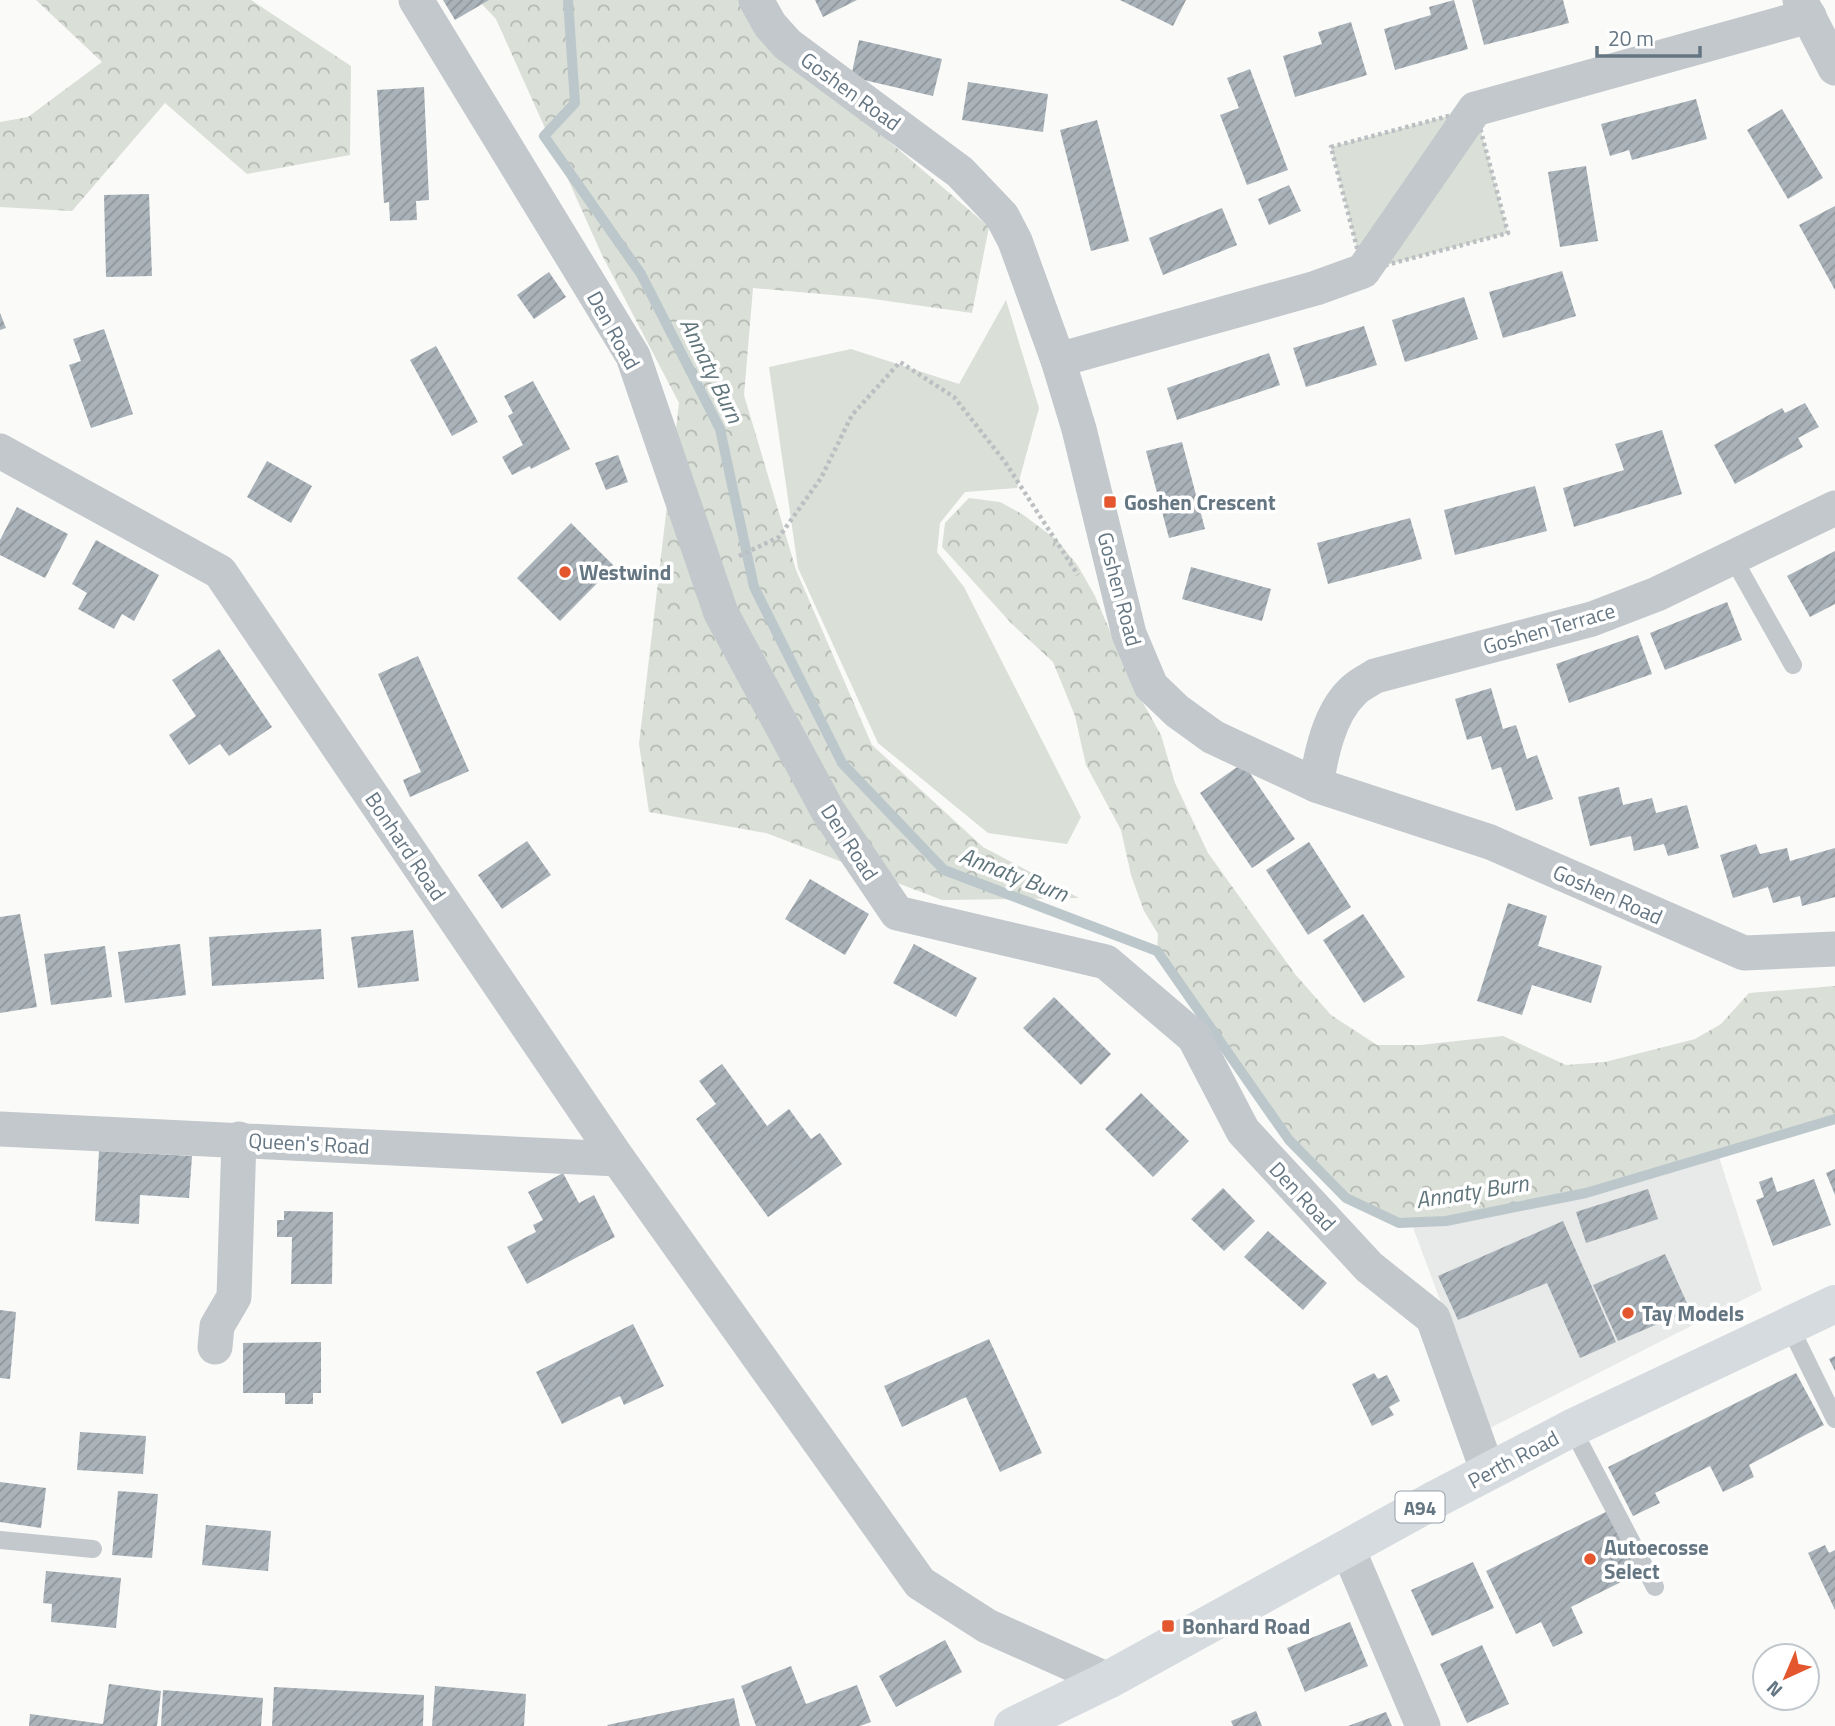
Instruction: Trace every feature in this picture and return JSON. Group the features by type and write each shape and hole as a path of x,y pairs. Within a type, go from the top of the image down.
{"main road":[{"name":"Perth Road","path":"1013,1726 1108,1680 1347,1547 1572,1428 1835,1304"}],"street":[{"name":"Den Road","path":"416,0 633,356 721,613 828,811 897,913 1106,962 1194,1037 1242,1131 1369,1267 1433,1318 1489,1472"},
{"name":"Goshen Road","path":"756,0 766,19 787,44 960,172 1002,216 1015,241 1058,360 1079,429 1129,634 1151,686 1177,711 1213,737 1317,785 1490,842 1744,953 1835,949"},
{"path":"1058,360 1316,288 1363,271 1475,110 1804,8 1835,68"},
{"name":"Bonhard Road","path":"0,451 220,572 618,1159 920,1583 987,1626 1108,1680"},
{"name":"Goshen Terrace","path":"1317,785 1330,731 1339,710 1352,692 1375,676 1592,618 1657,594 1835,508"},
{"name":"Queen's Road","path":"0,1129 618,1159"},
{"path":"215,1347 216,1326 234,1297 239,1139"},
{"path":"1347,1547 1423,1726"}],"lane":[{"path":"1733,558 1793,665"},
{"path":"1788,1325 1835,1419"},
{"path":"1572,1428 1655,1587"},
{"path":"0,1540 93,1549"}],"path":[{"path":"752,552 779,537 821,478 852,415 900,362 954,397 1005,462 1084,582"}],"shaded area":[{"path":"1718,1154 1762,1290 1488,1429 1411,1222"}],"green space":[{"path":"36,0 251,0 351,66 350,155 247,174 165,103 72,211 0,207 0,122 28,117 102,62"},
{"path":"478,0 741,0 750,22 989,227 972,313 866,298 753,288 744,395 796,570 872,745 983,847 1079,898 942,900 766,833 649,812 639,744 679,403 602,255 496,19"},
{"path":"1475,109 1508,233 1363,271 1331,147"},
{"path":"1006,300 1039,408 1017,488 965,492 940,523 937,552 964,587 1081,817 1067,844 988,833 878,743 798,568 769,367 851,349 959,384"},
{"path":"969,498 1000,502 1022,514 1057,540 1078,566 1095,596 1132,683 1161,735 1175,783 1208,853 1295,974 1331,1015 1377,1045 1420,1045 1503,1036 1566,1065 1605,1062 1695,1039 1721,1024 1749,993 1835,986 1835,1119 1586,1193 1446,1221 1399,1223 1346,1198 1289,1140 1157,951 1158,934 1144,911 1131,875 1121,830 1086,765 1075,716 1053,662 1011,623 942,547 945,523"}],"building":[{"path":"443,0 489,0 455,20"},
{"path":"815,0 857,0 823,17"},
{"path":"1120,0 1186,0 1173,26"},
{"path":"1454,0 1468,49 1395,70 1384,29 1431,15 1429,7"},
{"path":"1472,0 1563,0 1569,23 1484,45"},
{"path":"1351,22 1367,75 1295,97 1283,56 1322,44 1318,32"},
{"path":"859,40 942,59 933,96 851,77"},
{"path":"1250,69 1288,170 1247,185 1220,115 1239,108 1227,78"},
{"path":"968,82 1048,94 1043,132 962,120"},
{"path":"424,87 429,200 416,201 417,220 390,221 389,202 384,203 377,90"},
{"path":"1696,99 1707,139 1632,160 1629,150 1610,156 1601,124"},
{"path":"1782,109 1823,178 1788,199 1747,130"},
{"path":"1097,120 1129,241 1091,251 1060,130"},
{"path":"1586,166 1598,241 1560,247 1548,172"},
{"path":"1289,185 1301,211 1269,225 1258,199"},
{"path":"149,194 152,276 106,277 104,195"},
{"path":"1835,206 1835,290 1799,225"},
{"path":"1222,208 1237,245 1163,275 1149,238"},
{"path":"1562,271 1576,316 1503,338 1489,292"},
{"path":"549,272 566,297 534,319 517,295"},
{"path":"1464,297 1478,339 1405,362 1392,320"},
{"path":"0,313 6,328 0,330"},
{"path":"1364,326 1377,365 1306,387 1293,348"},
{"path":"104,329 133,414 91,428 69,365 81,361 73,339"},
{"path":"436,346 478,422 452,436 410,360"},
{"path":"1269,353 1280,385 1177,420 1167,388"},
{"path":"533,381 570,449 531,469 530,466 512,475 502,457 523,445 508,416 513,413 504,396"},
{"path":"1805,403 1819,427 1798,438 1803,447 1735,484 1714,445 1782,408 1785,413"},
{"path":"1662,430 1682,494 1574,527 1563,488 1624,470 1615,444"},
{"path":"1182,442 1205,529 1169,538 1146,451"},
{"path":"618,455 628,482 606,490 595,463"},
{"path":"267,461 312,486 291,523 247,497"},
{"path":"1535,486 1547,531 1455,555 1444,510"},
{"path":"17,507 68,534 45,578 0,555 0,540"},
{"path":"1410,518 1422,559 1328,584 1317,543"},
{"name":"Westwind","path":"571,523 614,566 560,621 517,578"},
{"path":"96,540 159,575 134,621 122,614 114,629 78,609 87,593 72,584"},
{"path":"1835,551 1835,604 1810,617 1787,576"},
{"path":"1191,567 1271,589 1262,621 1182,599"},
{"path":"1727,602 1742,640 1665,670 1650,633"},
{"path":"1638,635 1652,674 1569,703 1556,664"},
{"path":"219,649 272,727 229,756 220,744 189,765 169,735 196,716 172,680"},
{"path":"418,656 469,771 410,797 403,780 421,772 378,674"},
{"path":"1491,688 1503,729 1516,725 1527,759 1537,755 1553,799 1516,811 1501,767 1492,770 1481,736 1467,740 1455,699"},
{"path":"1243,763 1295,839 1252,868 1200,793"},
{"path":"1619,787 1623,805 1652,798 1656,813 1687,805 1699,848 1668,856 1664,844 1634,851 1631,836 1590,846 1578,797"},
{"path":"527,841 551,875 502,909 478,875"},
{"path":"1309,842 1351,907 1308,935 1266,870"},
{"path":"1756,844 1760,854 1787,848 1790,861 1835,848 1835,897 1802,906 1800,896 1773,903 1768,887 1733,898 1720,855"},
{"path":"810,879 869,914 845,955 785,919"},
{"path":"1508,903 1547,916 1538,946 1602,966 1591,1003 1532,985 1522,1015 1477,1001"},
{"path":"20,914 37,1007 0,1013 0,917"},
{"path":"1363,914 1405,977 1364,1003 1323,940"},
{"path":"321,929 324,979 212,986 209,937"},
{"path":"413,930 419,981 358,988 351,937"},
{"path":"180,944 186,995 125,1003 118,952"},
{"path":"914,944 977,978 956,1017 893,983"},
{"path":"105,946 112,997 51,1005 44,954"},
{"path":"1054,997 1111,1054 1081,1085 1023,1028"},
{"path":"722,1064 767,1126 789,1109 811,1139 820,1133 842,1164 768,1217 696,1119 716,1104 699,1081"},
{"path":"1141,1093 1189,1141 1153,1177 1105,1129"},
{"path":"99,1151 192,1156 189,1198 140,1195 139,1224 95,1221"},
{"path":"1835,1169 1835,1195 1826,1173"},
{"path":"563,1173 579,1203 594,1195 615,1237 527,1284 507,1247 536,1232 533,1225 543,1220 528,1192"},
{"path":"1772,1177 1777,1192 1814,1179 1831,1225 1773,1246 1756,1200 1764,1197 1759,1182"},
{"path":"1223,1188 1255,1221 1224,1251 1191,1219"},
{"path":"1648,1189 1658,1219 1586,1243 1576,1212"},
{"path":"284,1211 333,1212 332,1284 291,1284 292,1237 277,1237 277,1220 284,1220"},
{"path":"1563,1221 1616,1342 1580,1358 1547,1283 1458,1320 1438,1276"},
{"path":"1268,1231 1327,1283 1303,1310 1244,1257"},
{"path":"1665,1254 1690,1310 1618,1341 1593,1285"},
{"path":"0,1310 16,1312 10,1379 0,1378"},
{"path":"633,1324 664,1386 624,1405 620,1396 562,1424 536,1372"},
{"path":"989,1339 1042,1453 1000,1472 966,1397 902,1427 884,1386"},
{"path":"321,1342 321,1393 313,1393 313,1404 285,1404 285,1393 243,1393 243,1343"},
{"path":"1835,1356 1835,1371 1829,1359"},
{"path":"1374,1373 1378,1379 1387,1375 1400,1401 1389,1407 1394,1415 1372,1426 1352,1384"},
{"path":"1796,1373 1824,1425 1749,1465 1754,1477 1723,1492 1710,1466 1655,1493 1660,1503 1633,1516 1608,1467"},
{"path":"80,1432 146,1436 143,1474 77,1470"},
{"path":"0,1482 46,1488 41,1528 0,1522"},
{"path":"118,1491 158,1494 152,1558 112,1555"},
{"path":"1608,1511 1639,1573 1571,1607 1583,1633 1553,1647 1541,1622 1516,1634 1486,1571"},
{"path":"206,1525 271,1531 268,1571 202,1565"},
{"path":"1825,1545 1829,1553 1835,1550 1835,1610 1808,1553"},
{"path":"1473,1562 1494,1608 1432,1636 1411,1590"},
{"path":"46,1571 121,1578 116,1628 51,1622 52,1604 43,1603"},
{"path":"1350,1622 1368,1666 1305,1692 1287,1648"},
{"path":"945,1640 962,1672 896,1707 879,1676"},
{"path":"1482,1645 1509,1704 1467,1723 1440,1664"},
{"path":"791,1666 806,1704 857,1685 871,1722 860,1726 756,1726 741,1686"},
{"path":"109,1684 161,1691 157,1726 29,1726 30,1714 103,1724"},
{"path":"435,1686 526,1694 524,1726 432,1726"},
{"path":"274,1687 424,1695 423,1726 272,1726"},
{"path":"163,1690 263,1698 261,1726 161,1726"},
{"path":"734,1698 740,1726 607,1725"},
{"path":"1256,1711 1262,1726 1233,1726 1231,1721"},
{"path":"1386,1712 1392,1726 1348,1726"}],"waterway":[{"name":"Annaty Burn","path":"568,0 575,103 544,136 641,274 720,429 754,587 842,763 944,870 1157,951 1289,1140 1346,1198 1399,1223 1446,1221 1586,1193 1835,1119"}],"place":[{"name":"Goshen Crescent","path":"1110,502"},
{"name":"Westwind","path":"565,572"},
{"name":"Tay Models","path":"1628,1313"},
{"name":"Autoecosse Select","path":"1590,1559"},
{"name":"Bonhard Road","path":"1168,1626"}]}
